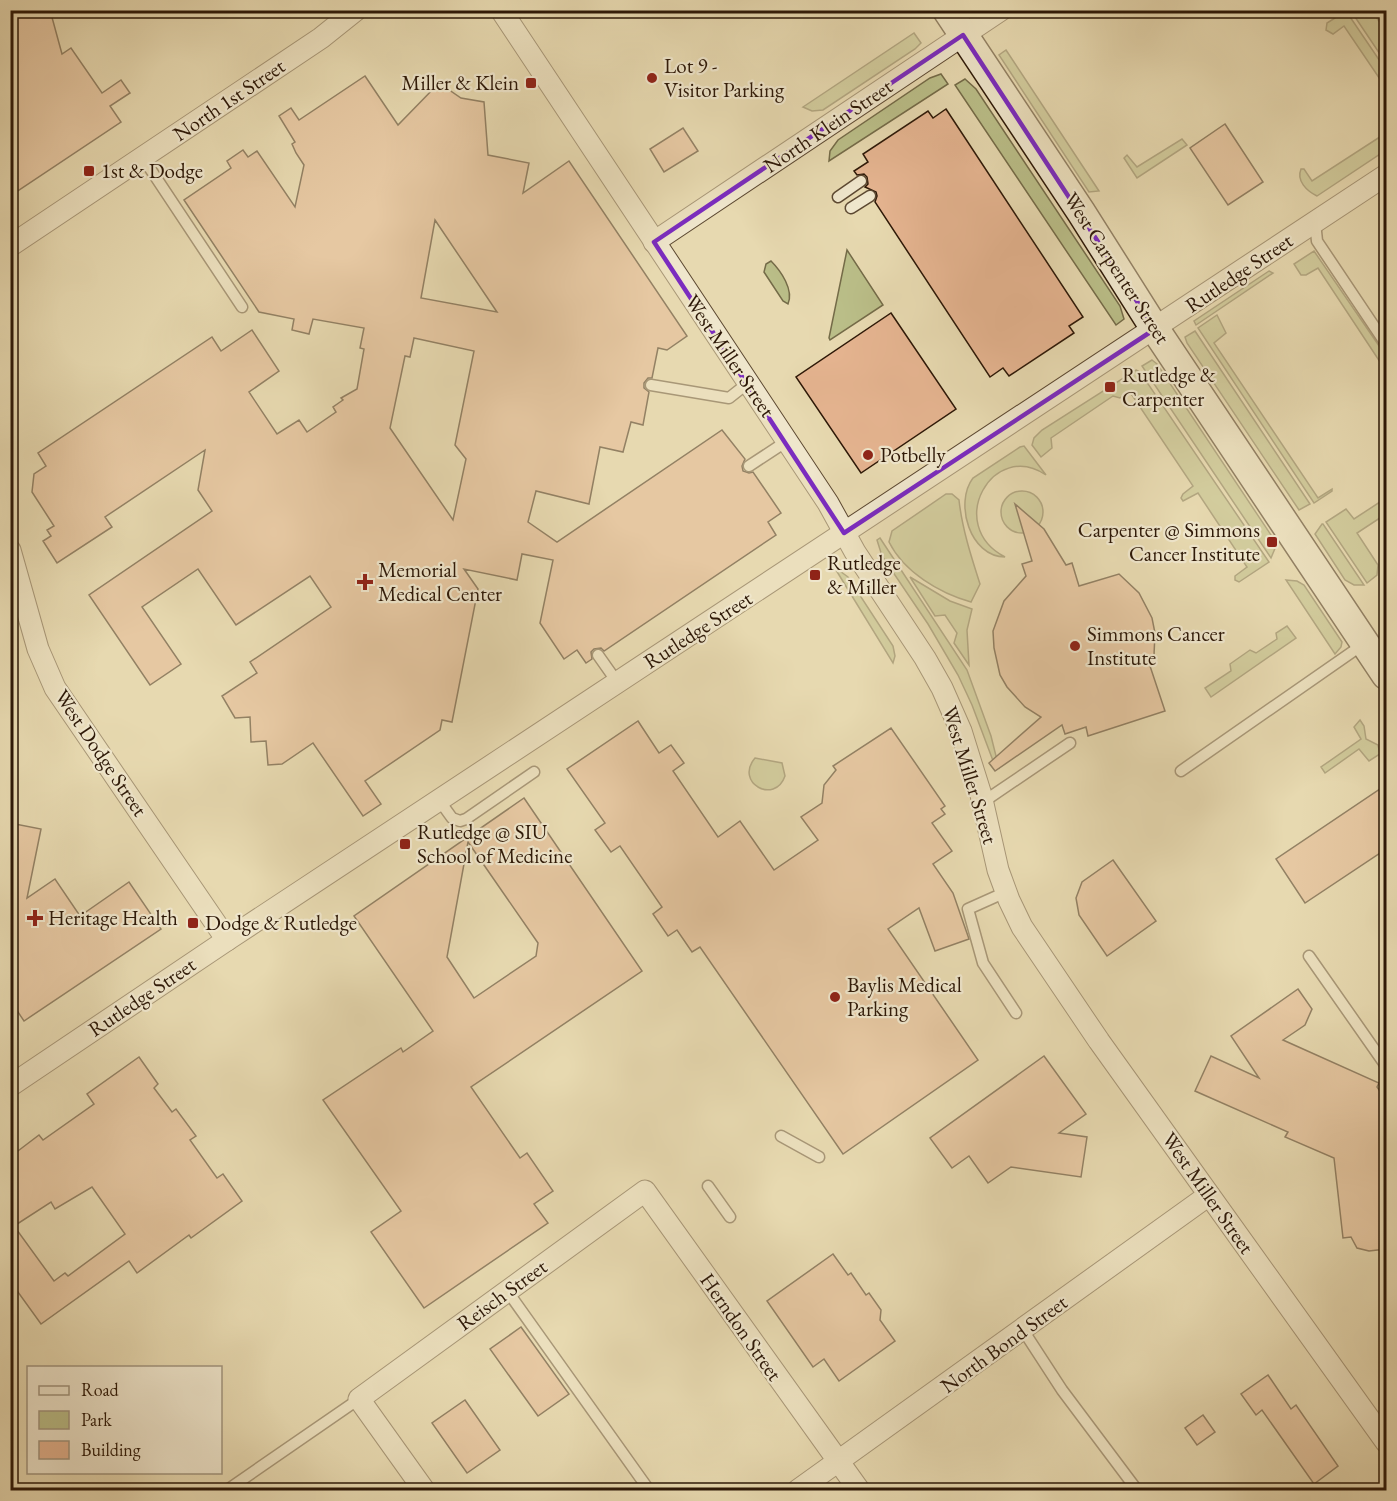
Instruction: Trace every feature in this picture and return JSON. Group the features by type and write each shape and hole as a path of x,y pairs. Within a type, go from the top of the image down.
{"street":[{"name":"North 1st Street","path":"10,246 321,38 356,10"},
{"name":"West Miller Street","path":"501,10 834,512 844,533 925,658 942,688 961,731 983,802 998,870 1022,927 1209,1195 1384,1434"},
{"name":"West Carpenter Street","path":"947,10 1081,212 1155,329 1386,675"},
{"name":"North Klein Street","path":"654,242 1001,10"},
{"name":"Rutledge Street","path":"10,1086 227,940 1386,175"},
{"name":"West Dodge Street","path":"10,550 38,649 55,688 227,940"},
{"name":"Reisch Street","path":"359,1399 645,1191"},
{"name":"Herndon Street","path":"645,1191 859,1491"},
{"name":"North Bond Street","path":"798,1491 1209,1195"},
{"path":"359,1399 424,1491"}],"lane":[{"path":"142,158 242,307"},
{"path":"838,197 861,182"},
{"path":"851,208 870,196"},
{"path":"1315,222 1317,241 1386,344"},
{"path":"651,385 729,398 748,384"},
{"path":"749,466 787,441"},
{"path":"1180,771 1365,643"},
{"path":"598,655 617,682"},
{"path":"983,802 1070,743"},
{"path":"439,800 452,818 460,821 534,772"},
{"path":"1006,892 968,909 983,963 1016,1013"},
{"path":"1310,957 1386,1066"},
{"path":"781,1136 819,1156"},
{"path":"708,1186 714,1203 730,1217"},
{"path":"508,1292 649,1491"},
{"path":"1023,1330 1062,1390 1137,1491"},
{"path":"230,1491 230,1488 359,1399"}],"highlighted area":[{"path":"963,35 1155,329 844,533 654,242"}],"green space":[{"path":"1346,11 1386,70 1386,88 1344,26 1333,34 1326,30 1327,23"},
{"path":"1351,11 1373,12 1386,32 1386,63"},
{"path":"914,33 921,43 915,49 823,110 812,111 803,107"},
{"path":"1006,50 1099,191 1089,192 999,55"},
{"path":"941,74 948,84 829,161 830,151 838,140 930,78"},
{"path":"965,79 976,89 1120,306 1124,319 1116,325 955,85"},
{"path":"1386,133 1386,150 1317,196 1303,185 1300,178 1301,169 1304,169 1312,181"},
{"path":"1182,139 1187,145 1137,178 1124,158 1127,155 1137,167"},
{"path":"847,250 883,305 830,340 829,338"},
{"path":"1314,251 1386,356 1386,371 1318,268 1306,275 1301,275 1294,264"},
{"path":"771,261 788,287 788,304 783,301 764,272 766,264"},
{"path":"1269,271 1273,273 1196,325 1194,321"},
{"path":"1217,315 1226,333 1214,343 1318,498 1332,489 1314,503 1198,328"},
{"path":"1195,331 1310,504 1299,510 1187,343 1185,337"},
{"path":"1152,360 1157,364 1273,538 1276,546 1271,558 1142,366"},
{"path":"1136,370 1140,372 1269,562 1239,582 1235,580 1235,576 1247,567 1198,493 1183,501 1181,498 1183,494 1193,486 1130,392 1120,398 1113,396 1051,438 1052,448 1041,457 1032,445 1034,438 1042,430"},
{"path":"1024,446 1046,475 1027,467 1009,468 994,477 983,491 977,508 978,526 987,543 1005,557 993,555 974,539 969,527 965,501 967,489 973,478"},
{"path":"1022,491 1037,497 1043,512 1037,527 1022,533 1007,527 1001,512 1007,497"},
{"path":"946,494 952,494 959,500 970,552 980,584 971,602 935,587 913,572 889,542 892,531"},
{"path":"1386,498 1386,514 1357,533 1378,565 1377,575 1367,583 1326,522 1346,509 1354,519"},
{"path":"1322,524 1364,585 1354,585 1345,580 1315,534"},
{"path":"880,538 967,670 991,736 999,768 995,766 958,675 928,624 882,556 877,540"},
{"path":"836,570 848,577 893,646 895,656 893,663"},
{"path":"910,577 950,601 972,609 967,630 969,665 954,643 957,633 945,615 935,616"},
{"path":"1286,580 1297,581 1304,585 1342,642 1335,654"},
{"path":"1287,626 1296,638 1211,697 1205,688 1231,671 1230,664 1250,650 1256,653 1277,639 1276,633"},
{"path":"1360,720 1364,726 1366,739 1378,745 1380,754 1369,761 1359,749 1325,773 1321,767 1361,739 1354,727"},
{"path":"755,758 782,763 785,776 780,785 766,790 753,782 749,775"}],"building":[{"path":"10,10 50,10 62,54 71,48 102,93 121,80 130,93 110,106 121,122 10,196"},
{"path":"365,76 398,125 439,83 461,98 484,102 488,155 529,163 523,193 569,161 687,336 667,350 658,348 652,378 648,378 644,383 644,388 649,392 643,425 631,422 623,452 600,447 589,504 536,491 528,522 557,542 722,430 745,459 742,466 743,471 753,472 781,513 768,522 776,535 604,651 601,648 594,649 591,652 592,659 586,663 577,650 564,659 540,623 553,560 522,554 517,580 464,569 478,589 452,722 442,720 440,730 365,781 381,804 363,816 313,743 282,764 268,765 266,741 251,742 250,717 235,718 222,696 257,673 250,662 331,607 310,576 236,625 198,569 142,607 181,664 150,685 89,595 212,511 198,490 205,450 105,517 112,527 57,563 43,541 51,536 47,530 54,526 32,492 34,474 46,466 38,453 212,337 221,351 252,330 279,371 249,392 277,434 299,420 307,432 336,412 333,407 343,400 341,398 357,389 364,349 360,348 364,328 313,319 309,334 292,330 294,319 259,312 184,200 231,168 227,161 243,150 248,157 257,151 295,207 304,165 292,144 295,142 279,116 291,108 299,120","holes":["435,220 497,312 421,298","414,338 474,351 455,445 466,459 453,520 390,428 405,356 410,357"]},
{"path":"946,109 1083,317 1069,326 1074,333 1009,376 1003,368 990,377 875,202 876,192 865,187 868,184 867,177 864,174 857,175 854,171 868,162 863,154 928,111 933,118"},
{"path":"1225,124 1263,182 1228,205 1190,148"},
{"path":"683,128 698,151 664,172 650,149"},
{"path":"891,313 956,409 861,473 796,377"},
{"name":"Simmons Cancer Institute","path":"1015,504 1044,529 1066,565 1072,563 1079,586 1119,574 1139,593 1152,618 1155,633 1154,655 1147,657 1165,711 1088,736 1086,727 1065,734 1062,725 995,771 989,763 1041,717 1025,707 1007,687 1000,675 994,648 993,631 1004,601 1026,576 1022,564 1032,561"},
{"path":"638,721 659,753 671,745 684,763 673,771 718,837 740,821 774,870 818,840 801,817 822,803 824,785 836,770 833,766 891,728 945,806 941,809 945,814 932,823 952,851 933,864 953,893 969,939 935,951 919,908 888,929 978,1060 843,1154 700,947 692,952 677,930 668,936 653,914 662,907 620,846 611,852 595,830 605,823 567,769"},
{"path":"1386,785 1386,849 1305,903 1276,859"},
{"path":"524,798 642,971 471,1087 520,1158 527,1153 553,1191 534,1204 548,1223 424,1308 371,1232 401,1211 323,1100 401,1048 403,1052 433,1031 354,916","holes":["468,842 538,943 536,956 474,998 447,957"]},
{"path":"10,823 41,829 27,898 55,879 80,916 129,882 161,929 24,1021 10,1000"},
{"path":"1113,860 1156,921 1107,956 1079,915 1076,898 1082,882"},
{"path":"1298,989 1312,1009 1305,1025 1283,1040 1379,1083 1377,1087 1386,1100 1386,1249 1369,1251 1357,1248 1351,1237 1343,1238 1334,1158 1285,1137 1288,1132 1195,1091 1211,1056 1259,1078 1231,1036"},
{"path":"1044,1056 1086,1114 1059,1133 1087,1137 1081,1177 1011,1167 988,1183 969,1156 952,1168 930,1138"},
{"path":"139,1057 158,1084 154,1088 172,1112 176,1109 196,1136 190,1140 217,1178 223,1174 242,1201 191,1238 189,1235 137,1273 129,1261 41,1324 10,1281 10,1157 39,1135 43,1140 94,1104 87,1094","holes":["92,1187 125,1234 68,1276 65,1273 54,1281 14,1226 51,1202 55,1209"]},
{"path":"833,1254 848,1275 851,1273 866,1295 869,1293 881,1310 880,1320 895,1341 839,1381 824,1359 813,1367 767,1301"},
{"path":"521,1327 569,1394 538,1416 490,1349"},
{"path":"1268,1375 1291,1409 1296,1405 1338,1466 1314,1484 1262,1410 1256,1415 1241,1394"},
{"path":"465,1400 500,1450 467,1473 432,1423"},
{"path":"1203,1415 1215,1432 1197,1445 1185,1428"}],"place":[{"name":"Lot 9 - Visitor Parking","path":"652,78"},
{"name":"Miller & Klein","path":"531,83"},
{"name":"1st & Dodge","path":"89,171"},
{"name":"Rutledge & Carpenter","path":"1110,387"},
{"name":"Potbelly","path":"868,455"},
{"name":"Carpenter @ Simmons Cancer Institute","path":"1272,542"},
{"name":"Rutledge & Miller","path":"815,575"},
{"name":"Memorial Medical Center","path":"365,582"},
{"name":"Simmons Cancer Institute","path":"1075,646"},
{"name":"Rutledge @ SIU School of Medicine","path":"405,844"},
{"name":"Heritage Health","path":"35,918"},
{"name":"Dodge & Rutledge","path":"193,923"},
{"name":"Baylis Medical Parking","path":"835,997"}]}
